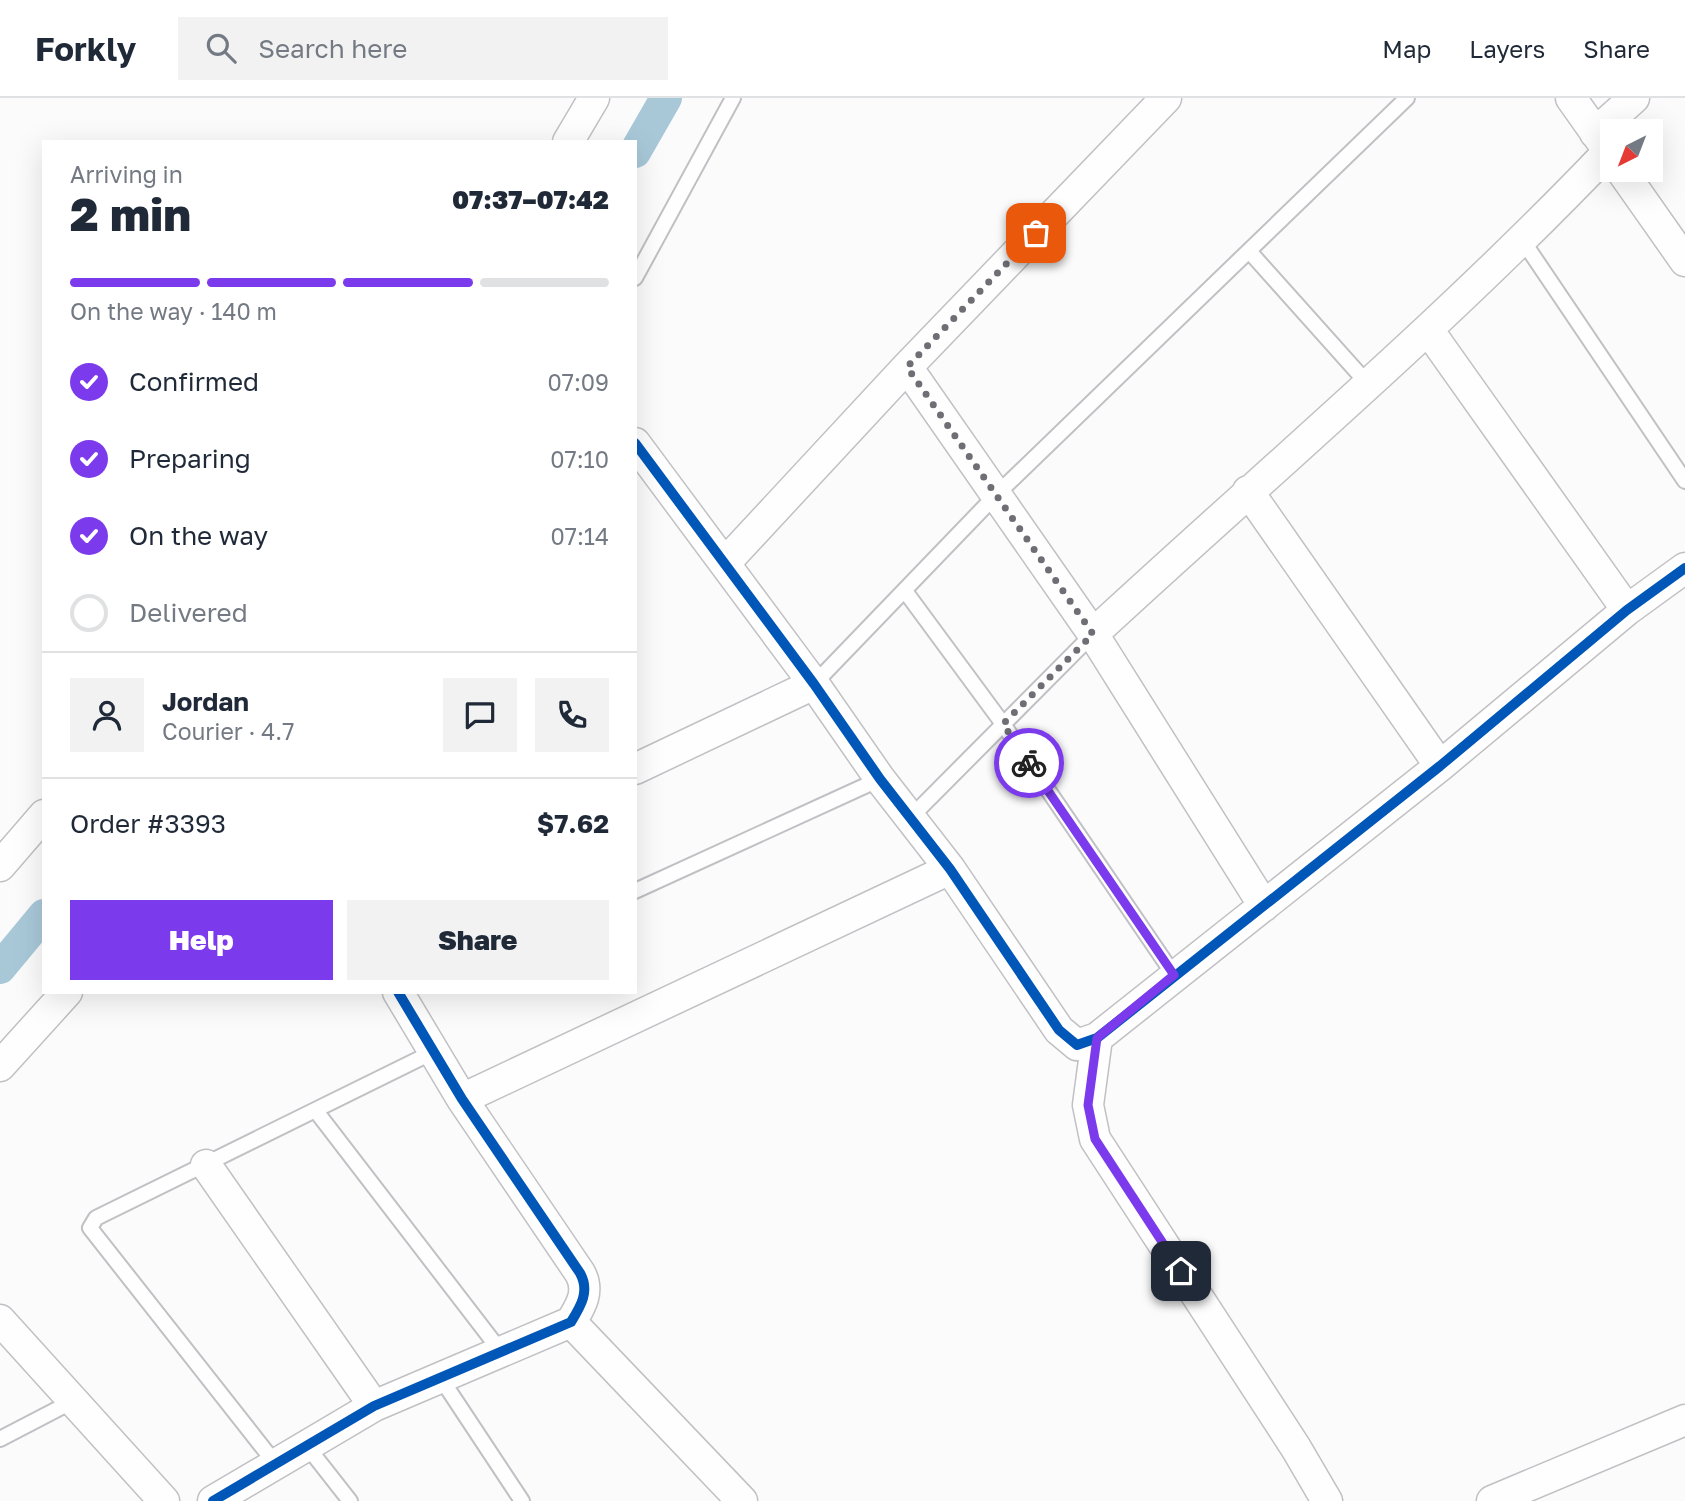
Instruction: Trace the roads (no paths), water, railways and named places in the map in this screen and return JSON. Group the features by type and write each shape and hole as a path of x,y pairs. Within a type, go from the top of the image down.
{"street":[{"path":"569,140 594,98"},
{"path":"724,563 907,367 1166,98"},
{"path":"1571,98 1600,140"},
{"path":"1624,119 1634,98"},
{"path":"1093,634 1248,491 1429,331 1600,162"},
{"path":"1629,182 1685,261"},
{"path":"1429,331 1627,610"},
{"path":"907,367 1093,634 1264,906"},
{"path":"637,446 814,684 880,779 950,869 1059,1030 1072,1044 1097,1038 1440,765 1627,610 1685,568"},
{"path":"1248,491 1440,765"},
{"path":"637,768 814,684"},
{"path":"0,866 42,817"},
{"path":"462,1100 950,869"},
{"path":"0,1066 65,994"},
{"path":"213,1501 373,1406 502,1354 571,1322 584,1298 584,1281 462,1100 433,1052 404,994"},
{"path":"1097,1038 1088,1105 1095,1139 1296,1448 1326,1501"},
{"path":"206,1165 373,1406"},
{"path":"0,1320 164,1501"},
{"path":"571,1322 742,1501"},
{"path":"1492,1501 1685,1420"}],"lane":[{"path":"637,274 733,98"},
{"path":"814,684 997,494 1407,98"},
{"path":"1523,241 1685,481"},
{"path":"1248,251 1368,384"},
{"path":"905,591 1003,724 1174,975"},
{"path":"910,818 1093,634"},
{"path":"637,890 880,779"},
{"path":"275,1463 90,1232 96,1219 433,1052"},
{"path":"316,1111 502,1354"},
{"path":"440,1377 522,1501"},
{"path":"0,1439 73,1401"},
{"path":"306,1445 350,1501"}],"waterway":[{"path":"637,149 666,98"},
{"path":"0,968 42,917"}]}
